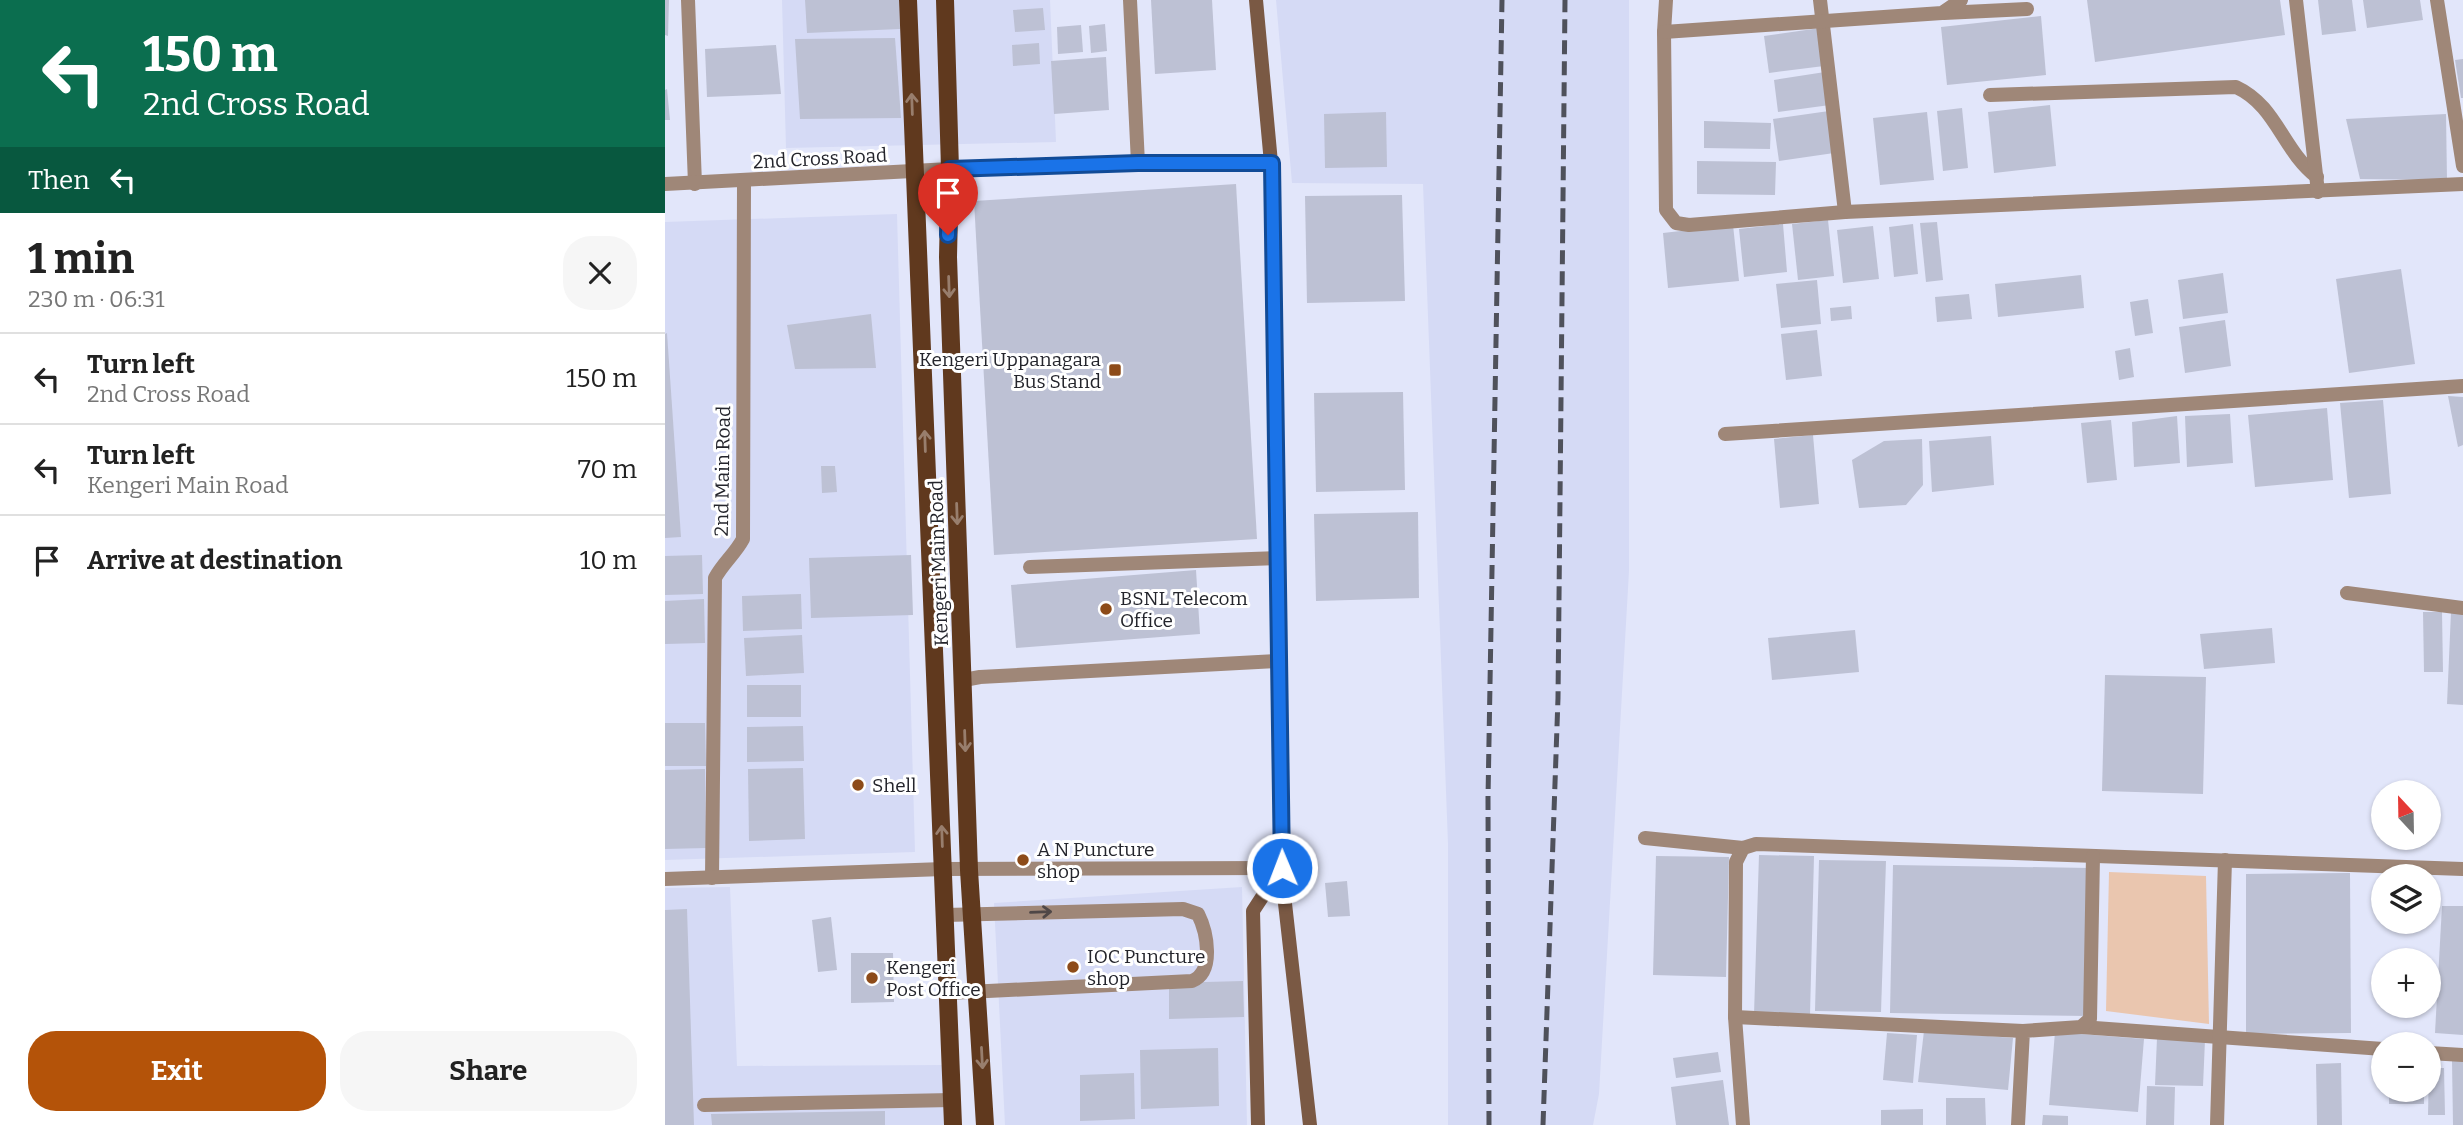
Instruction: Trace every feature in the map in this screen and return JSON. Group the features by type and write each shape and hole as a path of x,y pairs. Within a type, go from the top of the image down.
{"main road":[{"name":"Kengeri Main Road","path":"908,0 953,1125"},
{"name":"Kengeri Main Road","path":"945,0 950,169 948,257 969,870 985,1125"}],"street":[{"path":"688,0 695,184"},
{"path":"1130,0 1138,163"},
{"path":"1256,0 1272,163 1282,868 1310,1125"},
{"path":"1666,0 1666,210 1676,223 1689,225 1845,212 2463,184"},
{"path":"1821,0 1845,212"},
{"path":"1942,13 1961,0"},
{"path":"2295,0 2318,192"},
{"path":"2437,0 2463,166"},
{"path":"1664,32 1822,19 2027,9"},
{"path":"1990,95 2236,87 2250,93 2268,110 2298,161 2317,177"},
{"name":"2nd Cross Road","path":"665,184 744,182 950,169 1138,163 1272,163"},
{"name":"2nd Main Road","path":"712,878 715,578 743,539 744,182"},
{"path":"1725,434 2463,386"},
{"path":"1030,567 1277,558"},
{"path":"2347,593 2463,608"},
{"path":"964,680 1278,661"},
{"path":"1645,838 1743,848 1756,844 2463,869"},
{"path":"1743,848 1736,862 1735,1017 1743,1125"},
{"path":"2081,1027 2090,1019 2091,1007 2093,856"},
{"path":"2217,1125 2225,860"},
{"path":"665,878 943,869 1282,868"},
{"path":"1258,1125 1254,911 1282,868"},
{"path":"945,915 1183,909 1198,914 1207,946 1204,971 1199,978 1192,981 948,993"},
{"path":"1735,1017 2023,1031 2081,1027 2371,1048"},
{"path":"2018,1125 2023,1031"},
{"path":"2441,1054 2463,1055"},
{"path":"704,1105 952,1100"}],"shaded area":[{"path":"782,0 1050,0 1056,142 786,148"},
{"path":"1276,0 1629,0 1629,571 1599,1094 1593,1125 1448,1125 1448,844 1423,184 1292,183"},
{"path":"897,214 915,852 665,860 665,222"},
{"path":"2109,872 2206,876 2209,1024 2106,1011"},
{"path":"730,887 737,1066 942,1065 944,1125 665,1125 665,888"},
{"path":"1242,887 1247,1125 1005,1125 994,903"}],"building":[{"path":"665,0 669,0 668,36 665,35"},
{"path":"805,0 899,0 900,29 807,33"},
{"path":"1151,0 1212,0 1216,70 1155,74"},
{"path":"2087,0 2280,0 2285,35 2095,62"},
{"path":"2318,0 2352,0 2356,31 2322,35"},
{"path":"2363,0 2420,0 2423,20 2367,28"},
{"path":"1043,8 1045,30 1015,32 1013,10"},
{"path":"2041,16 2046,75 1947,85 1941,27"},
{"path":"1105,24 1107,51 1091,53 1089,26"},
{"path":"1081,25 1083,52 1058,54 1057,27"},
{"path":"1820,28 1824,66 1769,73 1764,36"},
{"path":"895,38 901,118 800,119 795,39"},
{"path":"1039,43 1040,64 1013,66 1012,45"},
{"path":"776,45 781,94 707,97 705,49"},
{"path":"1106,57 1109,110 1054,114 1051,61"},
{"path":"2463,59 2463,98 2461,98 2455,60"},
{"path":"1825,72 1830,105 1778,112 1774,80"},
{"path":"667,89 670,120 665,120"},
{"path":"2050,105 2056,166 1994,173 1988,112"},
{"path":"1962,108 1968,168 1943,171 1937,111"},
{"path":"1829,111 1834,153 1779,161 1773,119"},
{"path":"1386,112 1387,167 1325,168 1324,114"},
{"path":"1927,112 1934,180 1880,185 1873,118"},
{"path":"2446,114 2447,180 2360,179 2346,119"},
{"path":"1704,121 1771,123 1770,149 1704,148"},
{"path":"1697,161 1776,162 1775,195 1697,194"},
{"name":"Kengeri Uppanagara Bus Stand","path":"1236,184 1257,539 994,555 974,201"},
{"path":"1402,195 1405,301 1307,303 1305,196"},
{"path":"1828,220 1834,276 1798,280 1792,224"},
{"path":"1937,222 1943,280 1926,282 1920,223"},
{"path":"1783,224 1787,272 1744,277 1739,229"},
{"path":"1913,224 1918,274 1894,277 1889,227"},
{"path":"1733,225 1739,281 1668,288 1663,233"},
{"path":"1873,226 1879,279 1843,283 1837,230"},
{"path":"2401,269 2415,364 2349,373 2336,279"},
{"path":"2223,273 2228,313 2183,319 2178,280"},
{"path":"2081,275 2084,308 1998,317 1995,284"},
{"path":"1817,280 1821,324 1781,328 1776,284"},
{"path":"1969,294 1972,319 1937,322 1935,297"},
{"path":"2148,299 2153,333 2135,336 2130,302"},
{"path":"1851,306 1852,319 1831,321 1830,308"},
{"path":"871,314 876,368 795,369 787,325"},
{"path":"2225,320 2231,366 2185,373 2179,327"},
{"path":"1817,330 1822,376 1786,380 1781,334"},
{"path":"667,333 681,537 665,538 665,334"},
{"path":"2130,348 2134,377 2119,380 2115,351"},
{"path":"1403,392 1405,490 1316,492 1314,393"},
{"path":"2448,396 2463,397 2463,445 2458,447"},
{"path":"2383,400 2391,494 2349,498 2340,403"},
{"path":"2327,408 2333,480 2255,487 2248,415"},
{"path":"2230,414 2233,463 2187,467 2185,416"},
{"path":"2177,416 2180,463 2134,467 2132,422"},
{"path":"2111,420 2117,480 2087,483 2081,423"},
{"path":"1813,435 1819,504 1780,508 1774,439"},
{"path":"1991,436 1994,485 1932,492 1929,441"},
{"path":"1922,439 1923,485 1906,505 1859,508 1852,460 1884,441"},
{"path":"821,466 835,466 837,492 822,493"},
{"path":"1418,512 1419,598 1316,601 1314,514"},
{"path":"702,555 703,594 665,595 665,556"},
{"path":"911,555 913,615 811,618 809,558"},
{"name":"BSNL Telecom Office","path":"1196,570 1200,634 1016,648 1011,585"},
{"path":"801,594 802,629 743,631 742,596"},
{"path":"704,599 705,643 665,644 665,601"},
{"path":"2423,612 2442,612 2443,672 2424,672"},
{"path":"2451,612 2463,612 2463,705 2447,704"},
{"path":"2272,628 2275,663 2204,669 2200,634"},
{"path":"1855,630 1859,672 1772,680 1768,638"},
{"path":"802,635 804,673 746,676 744,638"},
{"path":"2105,675 2206,677 2203,794 2102,791"},
{"path":"747,685 801,685 801,717 747,717"},
{"path":"665,723 705,723 706,766 665,766"},
{"path":"803,726 804,761 747,762 747,727"},
{"path":"803,768 805,839 749,841 748,769"},
{"path":"705,769 706,848 665,849 665,770"},
{"path":"1759,855 1814,856 1810,1015 1754,1014"},
{"path":"1656,856 1729,857 1726,977 1653,975"},
{"path":"1819,860 1886,861 1881,1012 1815,1011"},
{"path":"1893,865 2090,868 2087,1016 1890,1013"},
{"path":"2350,873 2351,1033 2246,1034 2246,874"},
{"path":"1347,881 1350,916 1328,917 1325,883"},
{"path":"2442,906 2463,906 2463,1035 2435,1032 2436,1018 2441,1018"},
{"path":"687,909 694,1125 665,1125 665,910"},
{"path":"831,917 837,970 818,972 812,920"},
{"name":"Kengeri Post Office","path":"851,953 893,953 894,1002 851,1003"},
{"path":"1243,981 1244,1017 1169,1019 1169,983"},
{"path":"1924,1031 2013,1038 2008,1090 1918,1082"},
{"path":"2055,1032 2144,1039 2138,1112 2049,1105"},
{"path":"1887,1033 1917,1035 1913,1083 1883,1080"},
{"path":"2157,1038 2205,1040 2203,1086 2155,1085"},
{"path":"1218,1048 1219,1106 1141,1109 1140,1050"},
{"path":"1718,1052 1721,1072 1676,1078 1673,1058"},
{"path":"2452,1060 2463,1060 2463,1125 2453,1125"},
{"path":"2341,1063 2342,1125 2317,1125 2316,1064"},
{"path":"2441,1068 2444,1068 2445,1115 2428,1115 2428,1102 2441,1102"},
{"path":"1134,1073 1135,1119 1080,1121 1080,1075"},
{"path":"1723,1080 1729,1125 1676,1125 1671,1087"},
{"path":"2147,1086 2175,1087 2174,1125 2146,1125"},
{"path":"1946,1098 1985,1098 1986,1125 1946,1125"},
{"path":"2389,1102 2424,1102 2424,1104"},
{"path":"1923,1109 1923,1125 1881,1125 1881,1110"},
{"path":"885,1111 885,1125 712,1125 711,1114"},
{"path":"2043,1115 2068,1116 2068,1125 2042,1125"}],"railway":[{"path":"1489,1125 1488,798 1502,0"},
{"path":"1543,1125 1558,698 1565,0"}],"place":[{"name":"Kengeri Uppanagara Bus Stand","path":"1115,370"},
{"name":"BSNL Telecom Office","path":"1106,609"},
{"name":"Shell","path":"858,785"},
{"name":"A N Puncture shop","path":"1023,860"},
{"name":"IOC Puncture shop","path":"1073,967"},
{"name":"Kengeri Post Office","path":"872,978"}],"route":[{"path":"948,235 950,169 1138,163 1272,163 1282,868"}]}
